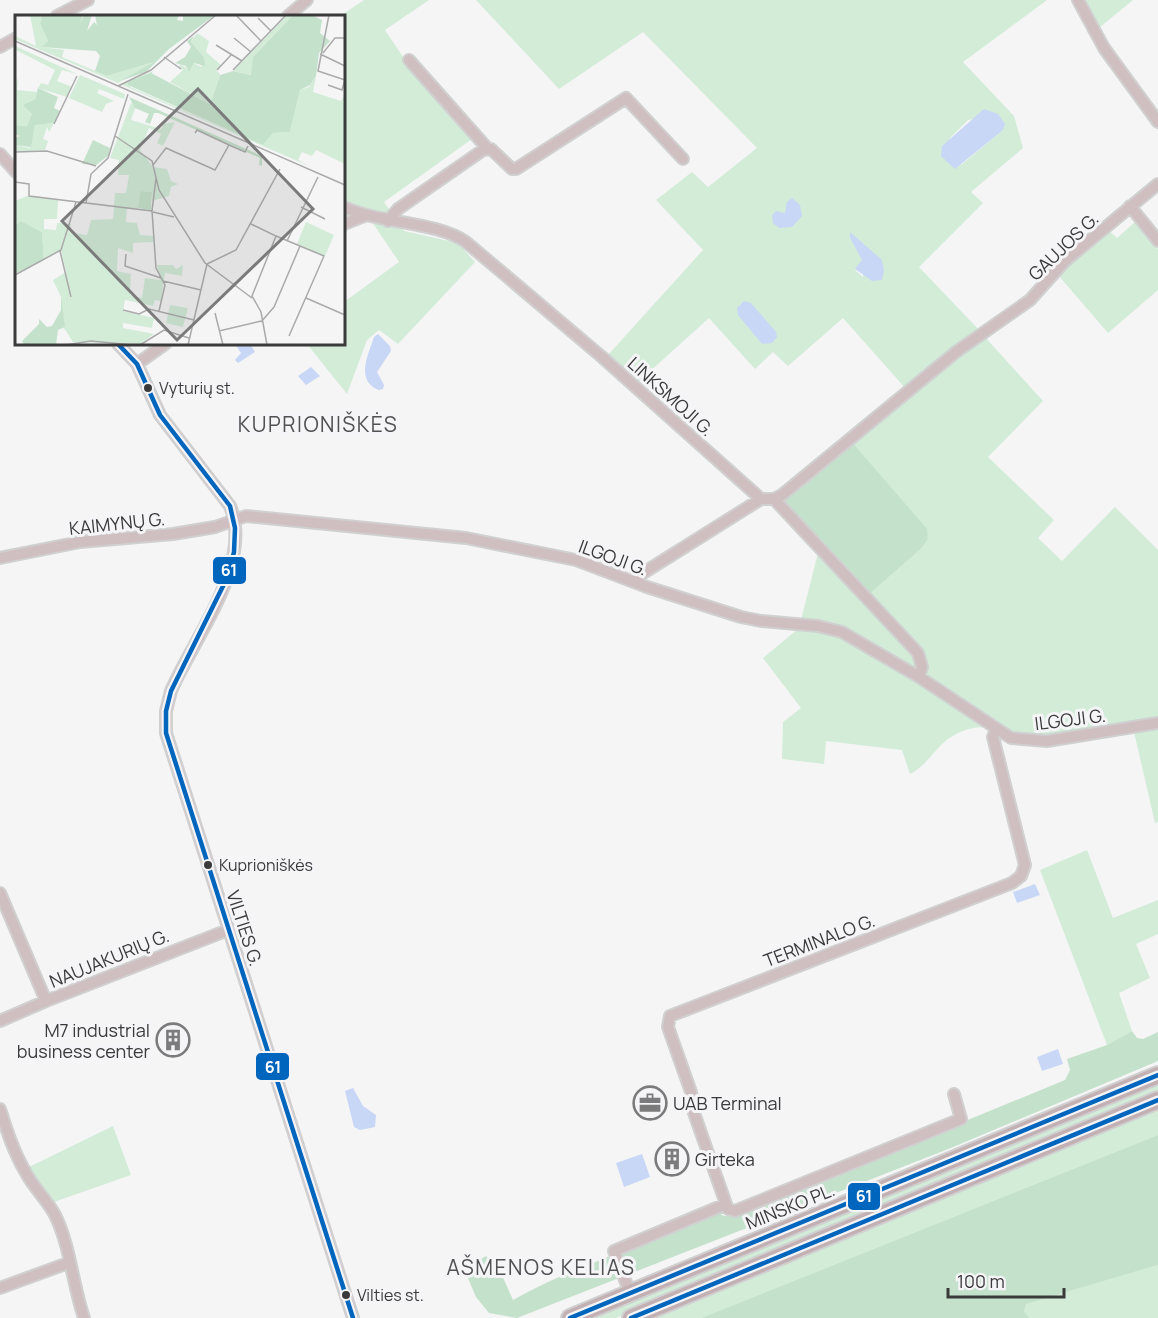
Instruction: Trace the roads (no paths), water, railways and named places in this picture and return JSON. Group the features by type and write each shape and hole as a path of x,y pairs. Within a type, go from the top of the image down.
{"highway":[{"name":"MINSKO PL.","path":"570,1318 1158,1075"},
{"path":"631,1318 1158,1100"}],"street":[{"path":"59,15 88,0"},
{"path":"289,15 307,0"},
{"path":"1078,0 1104,48 1158,122"},
{"path":"0,47 15,39"},
{"path":"409,60 488,148 512,169 516,169 626,98 683,159"},
{"path":"388,221 398,209 488,148"},
{"path":"0,154 15,171"},
{"name":"GAUJOS G.","path":"774,499 782,495 956,352 1030,300 1065,261 1158,184"},
{"path":"1130,206 1158,241"},
{"name":"LINKSMOJI G.","path":"345,207 364,216 443,231 466,243 593,350 761,499"},
{"path":"345,224 364,216"},
{"path":"119,345 137,364 160,415 230,506 235,518"},
{"path":"137,364 164,345"},
{"path":"635,582 640,575 761,499 774,499 918,653 922,667 920,677"},
{"name":"ILGOJI G.","path":"235,518 255,516 466,538 576,560 741,617 818,626 842,632 920,677 1011,738 1047,741 1158,723"},
{"name":"KAIMYNŲ G.","path":"0,558 80,542 173,534 215,527 235,518"},
{"name":"VILTIES G.","path":"235,518 236,540 229,571 177,677 165,721 167,739 353,1318"},
{"name":"TERMINALO G.","path":"726,1204 693,1110 691,1092 668,1028 670,1016 1012,883 1022,876 1025,865 993,737 996,729"},
{"name":"NAUJAKURIŲ G.","path":"0,893 46,1001 228,930"},
{"path":"0,1021 46,1001"},
{"path":"630,1293 614,1251 726,1204 728,1209 735,1211 961,1119 954,1094"},
{"path":"0,1109 16,1155 54,1214 62,1231 68,1263 84,1318"},
{"path":"0,1288 68,1263"}],"water":[{"path":"984,109 998,114 1005,124 1003,130 955,169 941,156 942,146"},
{"path":"792,198 800,205 802,216 792,227 779,228 773,223 772,215 776,211 785,213 787,202"},
{"path":"850,232 882,260 884,271 882,280 872,281 855,269 862,260 850,238"},
{"path":"744,301 751,303 776,332 777,337 772,343 762,344 738,315 737,308"},
{"path":"378,334 390,346 391,351 377,372 384,385 383,389 379,390 372,386 365,374 369,352 374,337"},
{"path":"236,345 251,345 255,352 238,363 235,360 241,353"},
{"path":"311,367 320,376 306,385 298,376"},
{"path":"1035,884 1040,895 1017,903 1013,892"},
{"path":"1058,1049 1063,1064 1042,1071 1037,1057"},
{"path":"353,1088 363,1106 376,1115 375,1127 360,1130 354,1127 345,1091"},
{"path":"642,1154 650,1177 624,1187 616,1163"}],"place":[{"name":"Vyturių st.","path":"148,388"},
{"name":"Kuprioniškės","path":"208,865"},
{"name":"M7 industrial business center","path":"173,1040"},
{"name":"UAB Terminal","path":"650,1103"},
{"name":"Girteka","path":"672,1159"},
{"name":"Vilties st.","path":"346,1295"}],"district":[{"name":"KUPRIONIŠKĖS","path":"318,424"},
{"name":"AŠMENOS KELIAS","path":"541,1267"}]}
